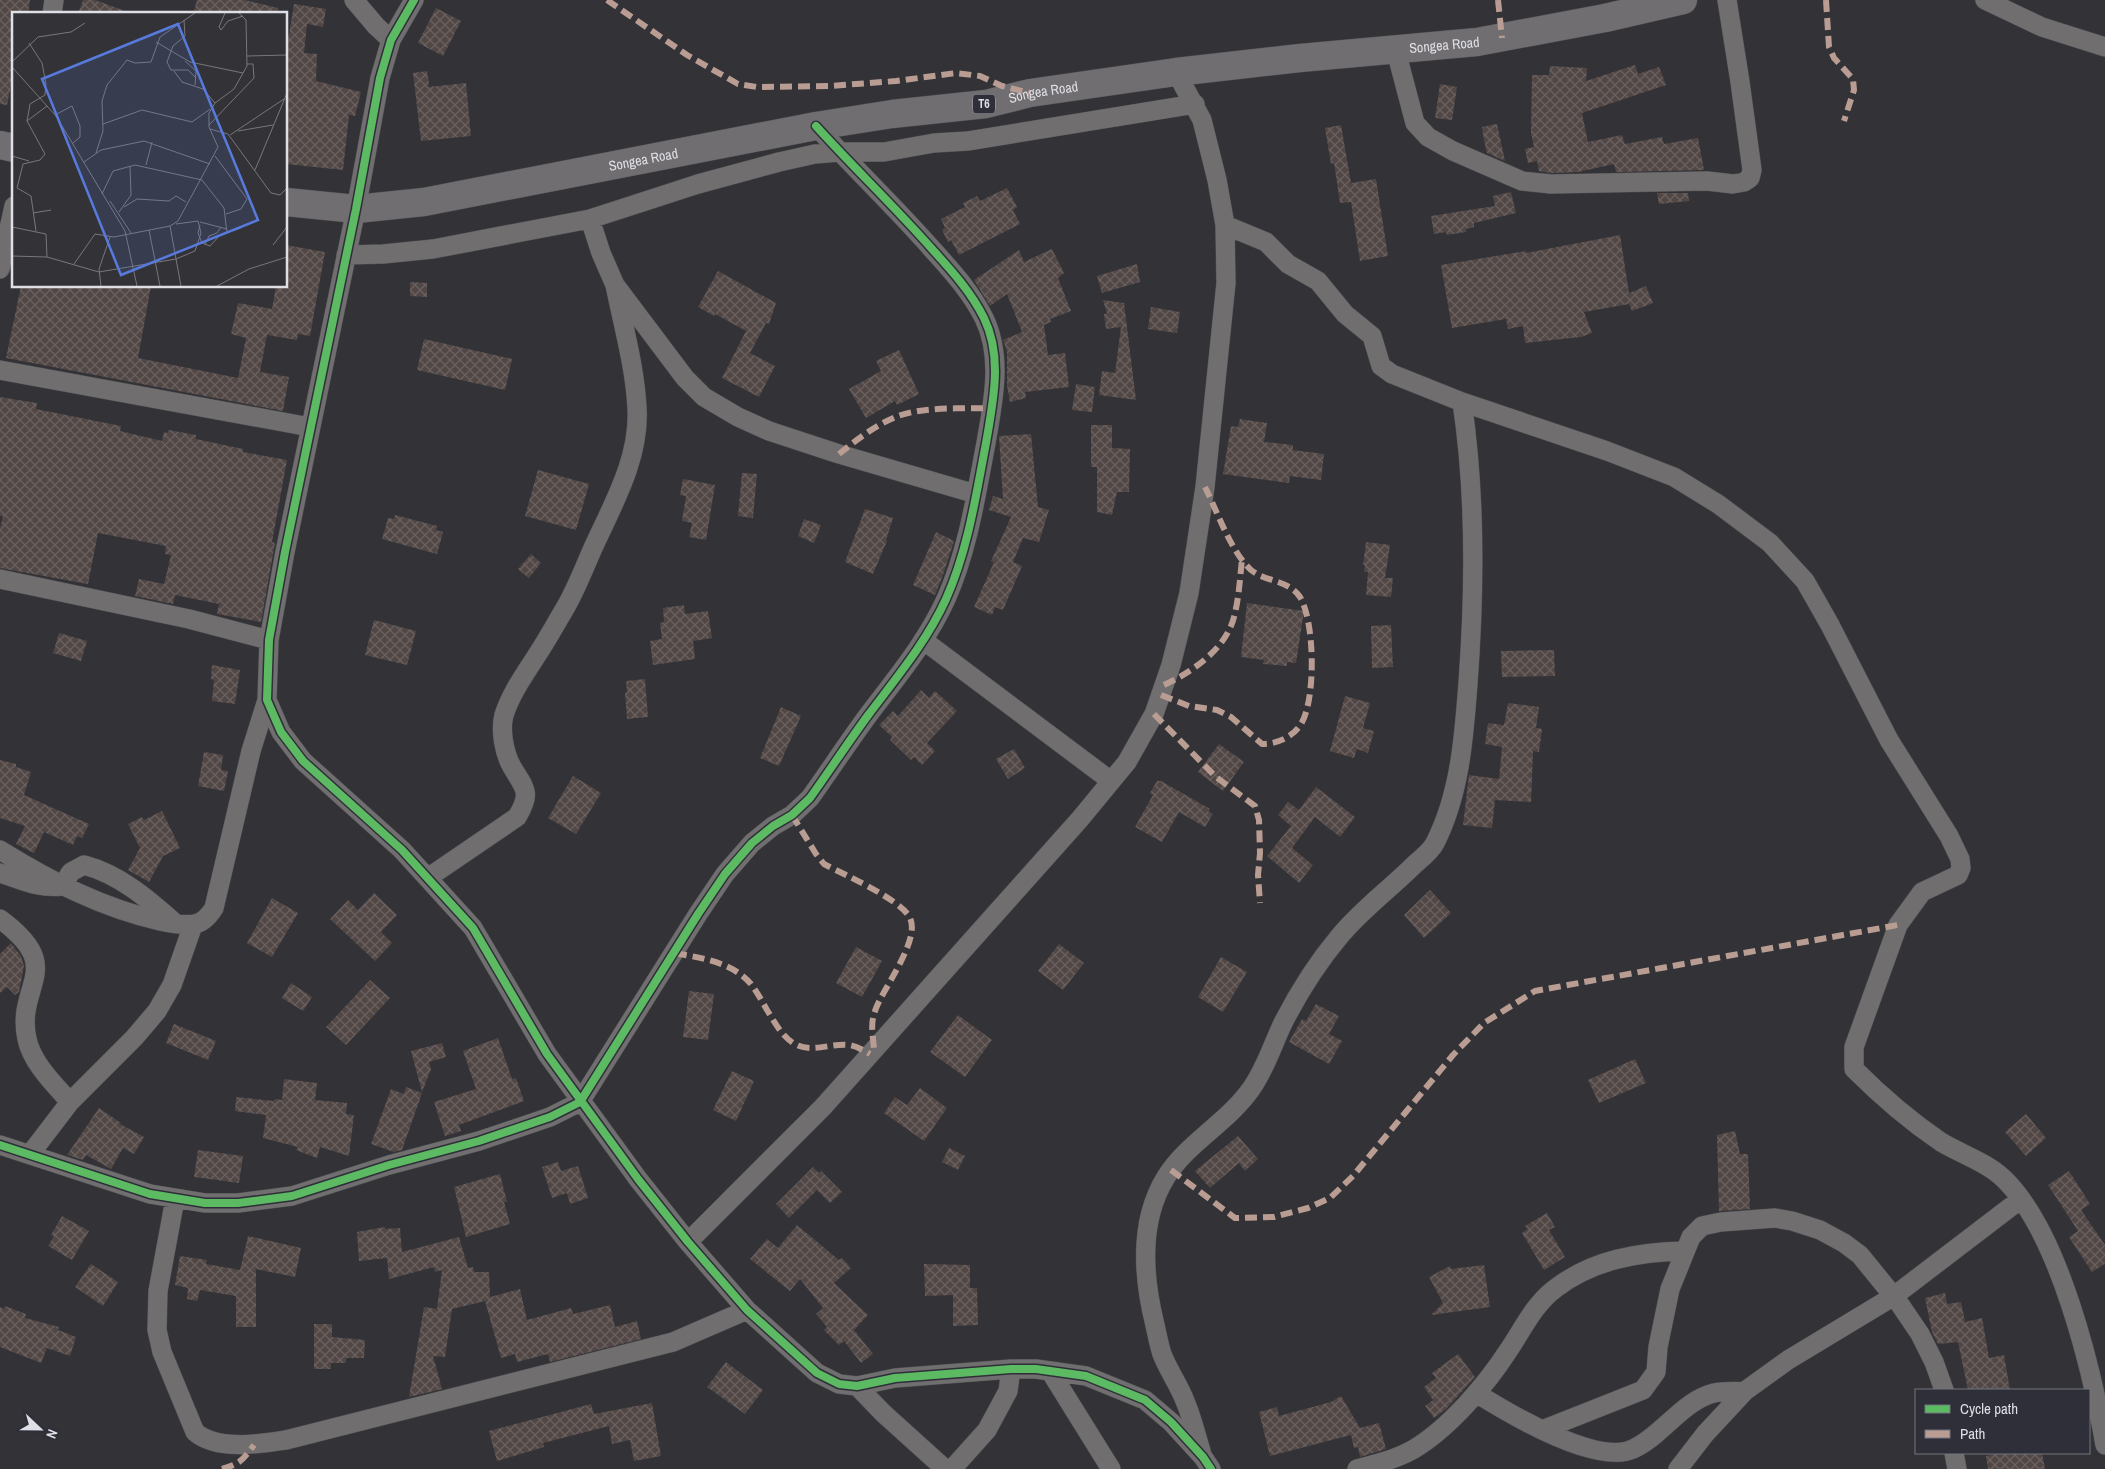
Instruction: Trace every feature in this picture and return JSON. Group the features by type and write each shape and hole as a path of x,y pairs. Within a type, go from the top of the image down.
{"highway":[{"name":"Songea Road","path":"288,202 356,209 424,202 816,126 892,114 986,104 1030,93 1176,72 1300,58 1396,51 1494,39 1605,18 1683,0"}],"street":[{"path":"354,0 376,26 391,40"},
{"path":"0,850 62,886 131,915 184,924 208,917 214,908 251,751 267,700 269,640 310,427 356,209 380,78 391,40 414,0"},
{"path":"1396,51 1415,123 1428,137 1453,151 1522,181 1551,184 1707,181 1733,184 1744,182 1750,178 1752,170 1727,0"},
{"path":"1985,0 2042,27 2105,46"},
{"path":"688,1242 823,1108 1080,819 1127,762 1154,714 1171,665 1189,593 1205,487 1226,284 1225,225 1217,180 1202,120 1176,72"},
{"path":"346,255 383,254 433,249 590,219 738,172 815,154 884,152 1195,104"},
{"path":"0,1145 31,1153 150,1194 205,1203 238,1203 292,1196 389,1165 515,1130 580,1102 725,874 752,843 792,814 810,798 923,640 945,600 957,571 976,494 994,386 995,362 992,342 985,320 972,296 960,281 890,202 816,126"},
{"path":"0,268 12,215"},
{"path":"428,878 517,817 526,803 524,786 510,764 503,736 504,717 509,701 517,686 569,602 616,500 631,459 636,435 638,409 633,372 615,285 601,253 590,219"},
{"path":"1225,225 1266,242 1288,264 1318,280 1345,314 1372,336 1381,366 1385,370 1407,381 1462,402 1607,451 1674,477 1718,504 1770,543 1805,581 1830,625 1889,740 1949,836 1960,859 1961,868 1958,875 1922,892 1898,925 1854,1047 1854,1069 1926,1131 2002,1177 2021,1199 2033,1217 2048,1247 2063,1286 2090,1374 2105,1445"},
{"path":"615,285 685,378 704,397 738,417 808,445 976,494"},
{"path":"0,370 310,427"},
{"path":"1207,1463 1185,1399 1162,1353 1149,1301 1145,1264 1146,1229 1165,1177 1183,1155 1240,1105 1258,1079 1289,1014 1310,977 1339,937 1365,910 1434,847 1446,816 1456,784 1466,709 1472,630 1471,490 1469,451 1462,402"},
{"path":"0,579 189,619 269,640"},
{"path":"923,640 1111,782"},
{"path":"267,700 281,732 303,761 402,850 473,928 547,1054 580,1102 688,1242 747,1310 817,1373 839,1384 857,1386 895,1378 1011,1369 1050,1371 1086,1376 1145,1400 1171,1422 1207,1463"},
{"path":"62,886 71,872 84,865 101,869 184,924"},
{"path":"0,873 37,886 62,886"},
{"path":"0,918 22,940 35,958 36,978 25,1026 27,1040 32,1053 42,1068 70,1102"},
{"path":"31,1153 70,1102 134,1038 157,1011 172,985 184,924"},
{"path":"175,1199 158,1291 157,1330 162,1352 196,1432 202,1438 230,1444 254,1445 286,1440 673,1342 747,1310"},
{"path":"1678,1469 1705,1434 1744,1391 1795,1356 1894,1296 2021,1199"},
{"path":"1542,1430 1643,1390 1656,1372 1658,1347 1670,1289 1691,1238 1702,1226 1721,1222 1776,1218 1820,1230 1844,1242 1860,1255 1894,1296 1920,1334 1934,1362 1944,1389"},
{"path":"1357,1469 1380,1463 1414,1449 1440,1428 1489,1380 1533,1313 1556,1288 1608,1262 1634,1254 1685,1251"},
{"path":"952,1469 987,1430 1008,1391 1011,1369"},
{"path":"1050,1371 1111,1469"},
{"path":"857,1386 883,1413 945,1469"},
{"path":"1476,1393 1508,1413 1542,1430 1606,1453 1632,1450 1706,1396 1714,1393 1744,1391"},
{"path":"1954,1454 1957,1469"}],"building":[{"path":"0,0 30,0 28,12 12,12 12,81 7,105 0,104"},
{"path":"83,0 95,0 128,12 79,12"},
{"path":"197,0 245,0 278,8 278,12 194,12"},
{"path":"294,4 326,9 323,27 307,24 304,53 317,54 316,81 361,92 355,116 349,115 343,170 288,164 289,35"},
{"path":"436,8 461,21 443,56 418,43"},
{"path":"1635,65 1638,74 1659,67 1666,85 1582,113 1588,142 1622,135 1625,144 1662,137 1664,144 1698,138 1704,170 1616,172 1614,164 1578,172 1551,173 1539,171 1537,161 1528,163 1525,149 1534,147 1531,133 1532,75 1549,75 1550,66 1587,68 1586,81"},
{"path":"427,71 428,87 466,83 471,136 421,141 413,73"},
{"path":"1440,84 1457,87 1452,120 1435,118"},
{"path":"1497,124 1505,161 1487,153 1484,140 1482,127"},
{"path":"1341,125 1351,183 1376,179 1388,256 1360,261 1351,202 1340,203 1334,163 1331,164 1325,128"},
{"path":"1007,188 1017,207 1013,210 1020,224 959,255 951,240 948,242 942,230 945,228 941,219 965,207 963,203 977,196 980,201"},
{"path":"1511,192 1516,213 1474,223 1474,227 1466,229 1466,232 1447,235 1446,232 1434,234 1431,216 1495,206 1493,196"},
{"path":"1657,193 1688,193 1689,201 1659,204"},
{"path":"1620,235 1629,293 1646,286 1653,303 1632,311 1629,304 1584,312 1592,333 1581,337 1525,343 1523,326 1508,329 1506,319 1452,328 1441,265 1526,251 1526,253"},
{"path":"288,245 325,252 310,336 298,334 297,340 267,335 260,372 289,377 283,411 6,358 21,288 151,288 138,358 238,378 246,338 231,334 238,303 272,309 276,288 288,288"},
{"path":"1052,249 1064,273 1058,278 1071,311 1050,319 1051,322 1044,325 1048,355 1065,353 1069,387 1025,392 1026,398 1010,402 1007,386 1007,351 1003,340 1022,332 1007,294 990,306 974,280 1019,250 1024,262"},
{"path":"1137,264 1140,282 1102,293 1097,276"},
{"path":"718,271 776,303 769,324 766,323 750,353 775,366 759,397 722,378 746,331 698,307"},
{"path":"410,282 427,283 427,297 410,296"},
{"path":"1103,300 1124,303 1136,400 1099,395 1102,371 1115,373 1121,327 1106,329 1104,314 1107,314"},
{"path":"1151,307 1180,312 1177,333 1148,329"},
{"path":"424,339 512,359 505,390 417,370"},
{"path":"899,350 919,394 897,405 895,401 866,418 849,389 881,371 876,361"},
{"path":"1076,384 1095,387 1092,412 1072,410"},
{"path":"0,397 37,403 36,409 121,426 120,431 162,441 164,432 168,433 169,430 196,435 196,439 243,449 243,452 287,460 272,542 275,543 261,622 217,614 219,604 175,595 173,604 135,596 139,579 164,584 171,555 165,554 166,546 98,533 88,584 0,568 0,528 3,516 0,516"},
{"path":"1240,419 1267,423 1264,442 1293,445 1293,450 1324,454 1321,480 1290,476 1289,483 1223,474 1231,426 1238,427"},
{"path":"1091,425 1112,425 1112,448 1130,449 1129,492 1117,492 1112,515 1097,512 1097,467 1091,467"},
{"path":"1031,434 1038,507 1049,510 1039,542 1023,538 1013,562 1022,566 1003,610 995,607 992,615 974,607 994,562 991,561 1011,517 989,510 993,496 1003,499 999,436"},
{"path":"538,470 589,484 576,530 525,516"},
{"path":"742,473 757,474 753,518 738,516"},
{"path":"683,479 715,485 706,540 689,537 692,523 682,521 686,496 680,495"},
{"path":"865,509 893,518 887,541 873,574 845,562"},
{"path":"395,515 437,526 436,530 443,532 437,554 382,539 388,518 394,519"},
{"path":"804,519 821,525 814,543 798,536"},
{"path":"936,532 954,541 935,595 913,585"},
{"path":"1366,542 1390,545 1385,578 1393,578 1391,597 1366,595 1368,572 1364,572 1365,565 1363,565"},
{"path":"531,554 541,563 529,578 518,569"},
{"path":"1247,603 1304,611 1296,663 1287,662 1287,666 1263,664 1264,660 1241,657"},
{"path":"684,605 685,614 708,611 712,638 693,641 695,659 653,665 650,641 662,639 660,623 664,622 663,608"},
{"path":"374,620 416,631 407,665 365,655"},
{"path":"1391,625 1393,667 1372,668 1371,626"},
{"path":"59,633 87,641 81,661 53,653"},
{"path":"1554,650 1555,676 1502,677 1501,651"},
{"path":"212,665 240,670 235,704 212,701 214,680 211,679"},
{"path":"645,679 648,717 627,719 626,681"},
{"path":"921,690 929,698 935,691 957,711 927,743 935,751 922,765 914,757 911,760 890,740 892,737 879,725 893,711 898,716"},
{"path":"1345,696 1370,703 1363,728 1374,731 1368,753 1357,749 1354,758 1330,751"},
{"path":"1508,703 1539,707 1536,728 1542,729 1539,752 1533,751 1531,802 1495,800 1492,828 1463,825 1469,775 1499,779 1502,747 1485,744 1488,723 1504,725"},
{"path":"781,707 801,716 779,766 760,758"},
{"path":"1219,744 1244,762 1223,791 1198,772"},
{"path":"1014,749 1025,768 1008,779 996,759"},
{"path":"204,752 223,755 221,770 228,771 224,791 198,786"},
{"path":"0,760 16,764 16,767 31,772 24,795 89,824 82,838 77,836 73,845 44,832 34,853 16,844 25,826 0,818"},
{"path":"573,776 601,793 576,834 548,818"},
{"path":"1157,781 1161,781 1210,809 1208,811 1213,814 1205,827 1179,812 1162,842 1135,827 1153,795 1150,793"},
{"path":"1316,787 1355,817 1340,837 1315,817 1292,848 1313,865 1299,883 1267,856 1291,826 1278,815 1288,802 1299,810"},
{"path":"162,811 180,848 163,856 149,882 128,870 140,848 128,824 142,817 144,820"},
{"path":"1430,890 1451,913 1424,938 1404,915"},
{"path":"374,893 397,915 381,932 392,943 375,961 330,919 348,900 358,910"},
{"path":"272,898 298,913 272,957 247,943"},
{"path":"11,943 21,956 24,966 19,992 15,995 7,987 0,993 0,954"},
{"path":"1059,944 1084,963 1063,990 1038,971"},
{"path":"856,947 882,961 862,997 836,983"},
{"path":"1221,957 1247,972 1223,1012 1198,997"},
{"path":"370,980 390,998 346,1045 326,1027"},
{"path":"291,983 312,997 303,1011 282,998"},
{"path":"689,991 714,994 708,1040 683,1037"},
{"path":"1316,1004 1339,1016 1329,1034 1342,1041 1329,1064 1289,1042 1302,1019 1306,1021"},
{"path":"958,1015 992,1040 965,1077 930,1052"},
{"path":"174,1024 216,1041 208,1060 166,1043"},
{"path":"498,1038 512,1079 516,1078 524,1101 459,1125 461,1131 445,1136 434,1102 476,1089 463,1051"},
{"path":"442,1043 446,1057 429,1062 431,1069 422,1092 411,1051"},
{"path":"1635,1059 1646,1083 1599,1103 1588,1080"},
{"path":"732,1071 754,1081 736,1121 713,1110"},
{"path":"284,1079 317,1083 315,1100 347,1103 346,1114 354,1115 349,1156 320,1147 317,1158 296,1150 298,1147 263,1138 266,1115 235,1111 236,1097 274,1101 275,1099 282,1100"},
{"path":"406,1087 422,1093 402,1150 394,1152 371,1144 391,1089 404,1094"},
{"path":"920,1088 947,1108 924,1141 884,1113 895,1097 907,1105"},
{"path":"99,1108 120,1124 144,1137 134,1154 123,1148 111,1169 86,1155 83,1160 67,1155"},
{"path":"2026,1114 2046,1138 2026,1156 2005,1132"},
{"path":"1735,1131 1740,1154 1748,1154 1750,1209 1719,1211 1717,1135"},
{"path":"1238,1136 1258,1159 1245,1171 1239,1163 1210,1188 1195,1171"},
{"path":"949,1148 965,1156 958,1170 942,1162"},
{"path":"198,1150 243,1156 239,1183 194,1177"},
{"path":"558,1162 561,1171 578,1166 588,1198 570,1204 567,1193 552,1198 542,1167"},
{"path":"813,1167 819,1173 821,1171 842,1192 830,1203 817,1190 789,1218 776,1204"},
{"path":"2069,1171 2090,1204 2081,1210 2105,1245 2105,1264 2092,1272 2069,1237 2078,1231 2048,1185"},
{"path":"500,1174 507,1202 504,1202 510,1224 466,1237 454,1187"},
{"path":"1547,1213 1555,1227 1549,1230 1565,1257 1544,1270 1522,1233 1528,1229 1525,1226"},
{"path":"62,1216 89,1231 72,1260 48,1246 54,1236 51,1235"},
{"path":"797,1225 839,1260 842,1258 851,1268 834,1283 868,1315 854,1330 873,1354 861,1363 844,1341 839,1345 824,1330 827,1327 816,1314 823,1308 800,1279 790,1291 750,1259 767,1239 778,1248"},
{"path":"385,1227 385,1229 400,1228 402,1252 459,1237 468,1268 473,1267 474,1272 489,1272 490,1297 520,1289 527,1320 571,1308 573,1314 610,1305 615,1327 637,1321 641,1339 550,1362 548,1354 517,1362 515,1354 501,1358 485,1301 452,1309 445,1357 433,1356 442,1389 409,1397 424,1307 437,1309 442,1270 435,1272 434,1267 389,1279 387,1258 359,1261 357,1232"},
{"path":"248,1236 301,1248 295,1277 256,1269 256,1327 236,1327 236,1296 200,1290 197,1301 187,1299 188,1288 175,1285 180,1256 207,1260 206,1264 240,1270"},
{"path":"91,1264 118,1282 103,1306 75,1287"},
{"path":"924,1264 970,1265 970,1288 977,1288 978,1325 953,1326 953,1295 925,1296"},
{"path":"1484,1265 1490,1307 1431,1315 1443,1303 1429,1277 1450,1266 1451,1269"},
{"path":"1945,1293 1947,1304 1961,1302 1965,1322 1982,1318 1989,1358 2004,1355 2010,1389 1968,1389 1958,1342 1938,1344 1932,1332 1925,1298"},
{"path":"5,1306 26,1314 25,1318 59,1327 58,1330 76,1337 70,1356 47,1348 41,1363 0,1347 0,1307 4,1309"},
{"path":"314,1324 332,1324 332,1337 365,1340 364,1358 346,1358 346,1363 331,1363 331,1369 314,1369"},
{"path":"1458,1354 1475,1377 1446,1409 1434,1418 1425,1406 1433,1400 1424,1387 1436,1378 1432,1373"},
{"path":"726,1362 763,1390 745,1414 707,1387"},
{"path":"1341,1396 1360,1428 1379,1423 1386,1449 1360,1457 1358,1447 1354,1448 1351,1435 1270,1456 1259,1412 1277,1407 1279,1416 1331,1402"},
{"path":"652,1403 661,1456 634,1461 630,1440 612,1444 609,1426 543,1443 544,1447 497,1461 489,1431 591,1404 594,1414"},
{"path":"1996,1454 2042,1454 2045,1469 1988,1469 1986,1456"}],"marked path":[{"path":"607,0 687,55 738,84 757,87 830,86 896,81 956,73 980,76 1002,86 1030,93"},
{"path":"1498,0 1502,38"},
{"path":"1826,0 1829,47 1834,58 1853,79 1854,90 1844,121"},
{"path":"839,454 875,428 898,416 932,409 992,408"},
{"path":"1161,695 1189,706 1217,710 1231,717 1262,744 1279,741 1294,733 1306,713 1312,661 1309,624 1300,597 1290,587 1257,574 1244,562 1225,531 1205,487"},
{"path":"1164,685 1196,666 1216,649 1224,639 1230,629 1236,610 1242,559"},
{"path":"1154,714 1216,777 1255,806 1259,820 1260,853 1258,875 1260,903"},
{"path":"792,815 824,864 894,902 909,916 912,925 911,937 900,964 873,1016 874,1049"},
{"path":"1171,1170 1235,1218 1274,1217 1308,1208 1330,1198 1353,1176 1453,1055 1484,1023 1535,991 1898,925"},
{"path":"675,953 716,962 743,977 751,984 781,1032 793,1043 806,1048 849,1045 870,1054"},
{"path":"222,1469 241,1461 254,1445"}],"cycle path":[{"path":"414,0 391,40 380,78 356,209 285,552 269,640 267,700 281,732 303,761 402,850 473,928 547,1054 638,1179 688,1242 747,1310 817,1373 839,1384 857,1386 895,1378 1011,1369 1036,1369 1086,1376 1145,1400 1171,1422 1203,1457 1211,1469"},
{"path":"0,1145 150,1194 205,1203 238,1203 292,1196 389,1165 479,1141 550,1117 580,1102 725,874 752,843 773,826 792,815 810,798 921,644 946,599 966,542 986,443 995,380 995,364 990,333 979,308 954,274 904,218 816,126"}]}
